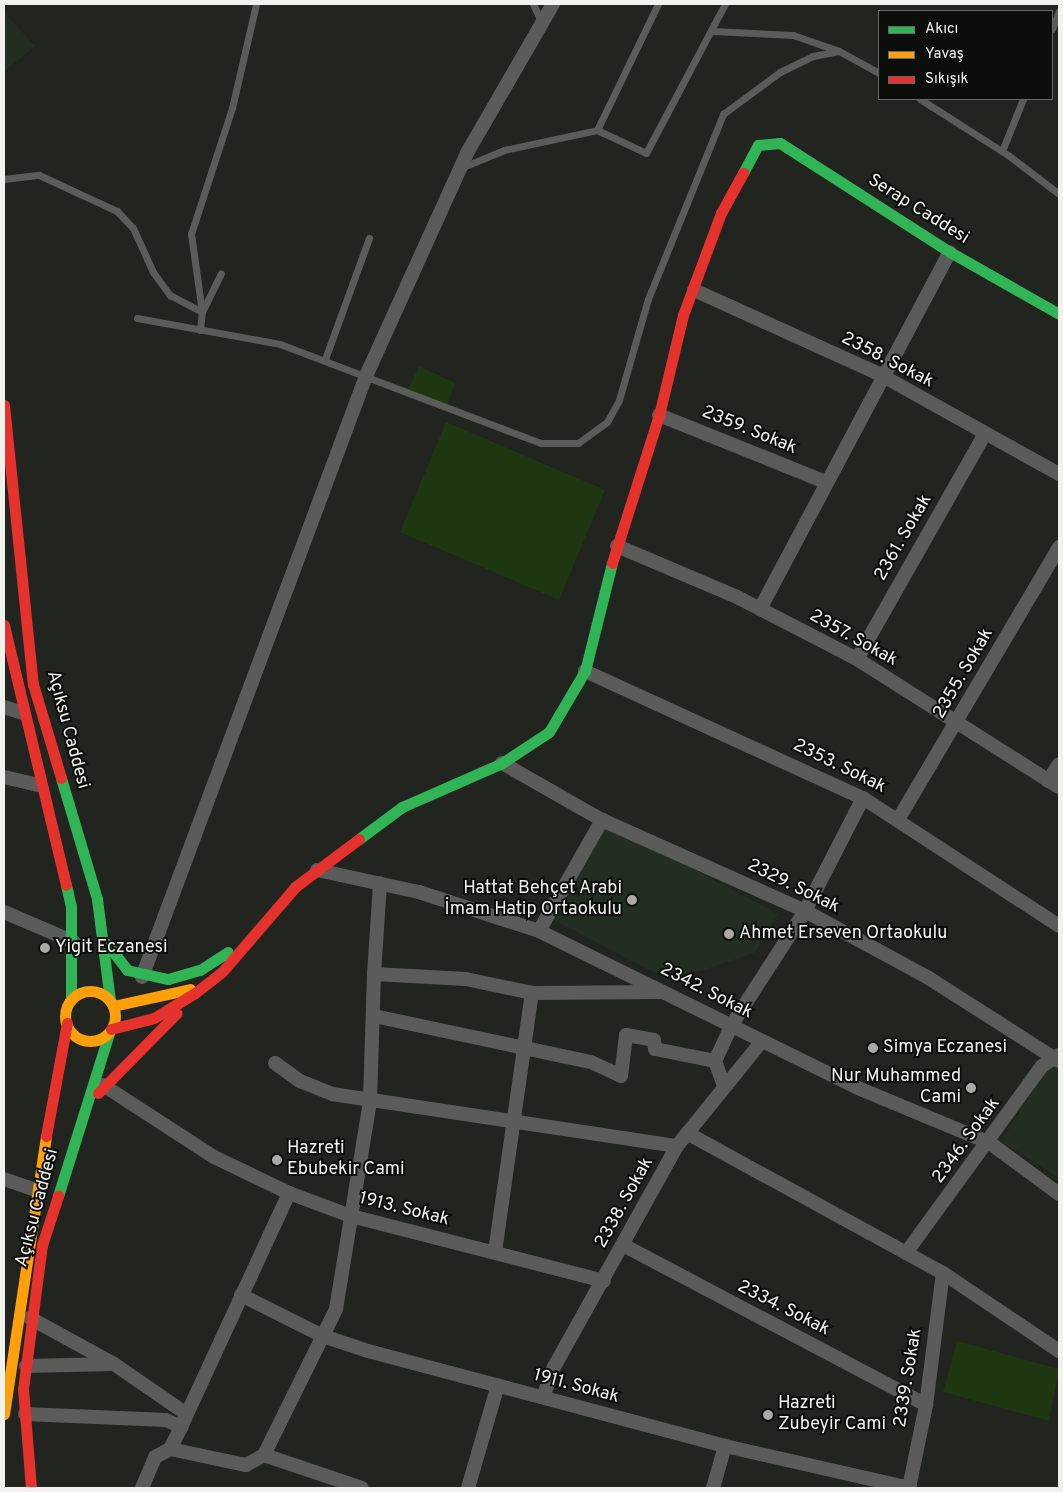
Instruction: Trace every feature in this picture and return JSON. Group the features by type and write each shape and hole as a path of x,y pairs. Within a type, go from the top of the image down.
{"main road":[{"name":"Serap Caddesi","path":"694,290 720,213 758,145 780,143 950,252 1059,314"},
{"path":"104,939 116,960 142,976 168,979 200,970 226,954 317,870 402,807 502,763 549,732 585,671 617,546 659,414 683,315 694,290"},
{"name":"Açıksu Caddesi","path":"4,405 32,684 97,899 112,1004"},
{"name":"Açıksu Caddesi","path":"4,626 40,785 62,861 74,942 71,1000"},
{"path":"89,1106 103,1085 196,993 222,972 265,917"},
{"path":"196,993 154,1018 86,1040 72,1033 67,1023 71,1000 88,991 112,1004 175,994 222,972"},
{"path":"110,1031 112,1004"},
{"name":"Açıksu Caddesi","path":"4,1414 6,1381 36,1190 67,1023"},
{"name":"Açıksu Caddesi","path":"31,1488 25,1414 26,1366 30,1318 42,1245 89,1106 110,1031"}],"street":[{"path":"142,976 366,376 460,168 553,4"},
{"path":"760,609 881,375 950,252"},
{"name":"2358. Sokak","path":"694,290 881,375 984,435 1059,474"},
{"name":"2359. Sokak","path":"659,414 826,482"},
{"name":"2361. Sokak","path":"857,659 984,435"},
{"name":"2357. Sokak","path":"617,546 760,609 857,659 1054,784"},
{"name":"2355. Sokak","path":"899,818 959,722 1059,547"},
{"name":"2353. Sokak","path":"585,671 864,798 899,818 951,859 1059,926"},
{"path":"4,707 23,713"},
{"name":"2329. Sokak","path":"502,763 602,820 805,911 927,977 1058,1058"},
{"path":"1054,784 1059,764"},
{"path":"4,777 40,785"},
{"path":"724,1086 715,1061 732,1026 805,911 864,798"},
{"path":"539,931 602,820"},
{"name":"2342. Sokak","path":"317,870 380,883 539,931 762,1041 990,1143 1059,1194"},
{"path":"142,1488 155,1457 170,1450 246,1465 264,1455 336,1309 370,1101 374,974 380,883"},
{"path":"4,912 74,942"},
{"path":"374,974 466,979 532,993 666,992"},
{"path":"495,1252 511,1122 525,1047 532,993"},
{"path":"374,1016 591,1062 621,1076 626,1035 654,1040 655,1049 715,1061"},
{"name":"2338. Sokak","path":"543,1397 554,1367 678,1146 724,1086 762,1041"},
{"name":"2346. Sokak","path":"906,1253 990,1143 1042,1066 1058,1058"},
{"path":"275,1063 300,1081 332,1094 678,1146"},
{"name":"1913. Sokak","path":"103,1085 214,1157 289,1193 351,1216 604,1280"},
{"path":"687,1134 943,1273 1059,1351"},
{"path":"4,1179 36,1190"},
{"path":"170,1450 181,1428 185,1413 289,1193"},
{"name":"2334. Sokak","path":"623,1245 926,1405"},
{"name":"2339. Sokak","path":"909,1488 926,1405 943,1273"},
{"name":"1911. Sokak","path":"241,1295 323,1336 725,1446 909,1488"},
{"path":"30,1318 114,1364 185,1413"},
{"path":"26,1366 114,1364"},
{"path":"468,1488 498,1385"},
{"path":"25,1414 166,1420 181,1428"},
{"path":"713,1488 725,1446"},
{"path":"264,1455 362,1488"}],"lane":[{"path":"200,330 202,312 191,234 232,108 256,4"},
{"path":"533,4 542,23"},
{"path":"597,130 658,4"},
{"path":"460,168 504,150 597,130 646,153 726,4"},
{"path":"1053,26 1059,11"},
{"path":"712,31 793,35 838,51 878,71"},
{"path":"136,318 280,344 325,359 541,442 578,442 607,422 619,400 648,299 723,114 780,72 813,56 838,51"},
{"path":"922,100 1002,151 1059,194"},
{"path":"1002,151 1023,100"},
{"path":"4,179 48,178 117,211 133,228 153,272 170,295 202,312"},
{"path":"325,359 369,238"},
{"path":"202,312 221,273"}],"shaded area":[{"path":"4,12 35,46 4,72"},
{"name":"Hattat Behçet Arabi İmam Hatip Ortaokulu","path":"602,820 778,914 754,953 670,981 548,917"},
{"path":"1050,1064 1059,1069 1059,1178 1001,1141"}],"green space":[{"path":"419,366 455,383 447,406 408,389"},
{"path":"446,422 605,490 559,600 400,532"},
{"path":"957,1341 1059,1369 1049,1421 943,1392"}],"traffic: fast":[{"path":"743,173 758,145 780,143 950,252 1059,314"},
{"path":"359,839 402,807 502,763 549,732 585,671 612,563"},
{"path":"61,778 97,899 110,1001"},
{"path":"66,885 71,906 71,1000"},
{"path":"107,944 127,970 168,979 200,970 228,952"},
{"path":"58,1196 109,1033"}],"traffic: slow":[{"path":"113,1006 190,989"},
{"path":"90,991 104,995 111,1002 115,1016 111,1030 104,1037 90,1041 76,1037 69,1030 65,1016 69,1002 76,995 90,991"},
{"path":"4,1414 46,1136"}],"traffic: jam":[{"path":"612,563 659,415 683,315 721,213 743,173"},
{"path":"4,405 33,684 61,778"},
{"path":"4,625 66,885"},
{"path":"111,1029 154,1018 195,993 222,972 295,887 359,839"},
{"path":"98,1093 177,1013"},
{"path":"46,1136 67,1023"},
{"path":"31,1488 23,1389 42,1245 58,1196"}],"place":[{"name":"Hattat Behçet Arabi İmam Hatip Ortaokulu","path":"632,900"},
{"name":"Ahmet Erseven Ortaokulu","path":"729,934"},
{"name":"Yigit Eczanesi","path":"45,948"},
{"name":"Simya Eczanesi","path":"873,1048"},
{"name":"Nur Muhammed Cami","path":"971,1088"},
{"name":"Hazreti Ebubekir Cami","path":"277,1160"},
{"name":"Hazreti Zubeyir Cami","path":"768,1415"}]}
